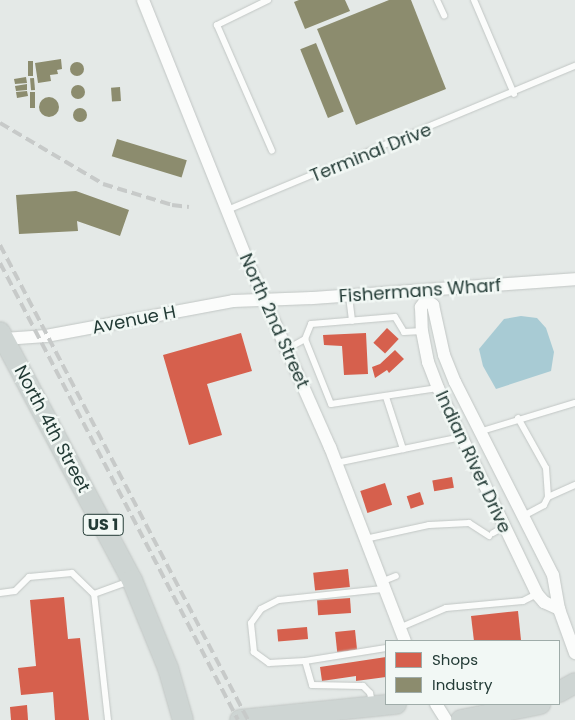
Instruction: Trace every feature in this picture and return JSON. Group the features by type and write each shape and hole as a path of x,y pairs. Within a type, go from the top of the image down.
{"main road":[{"name":"North 4th Street","path":"2,335 132,580 168,668 184,720"},
{"path":"560,679 575,678"},
{"path":"560,691 575,683"},
{"path":"240,720 388,705"},
{"path":"461,720 535,705"}],"street":[{"name":"North 2nd Street","path":"144,0 227,210 336,463 381,585 405,640"},
{"name":"Fishermans Wharf","path":"264,298 425,295 575,279"},
{"name":"Indian River Drive","path":"425,295 421,308 422,331 428,362 461,437 495,532 536,594"},
{"name":"Indian River Drive","path":"425,295 433,305 444,355 455,382 482,431 556,584 559,608 575,653"},
{"name":"Avenue H","path":"2,335 46,336 233,301 264,298"},
{"path":"536,594 559,608"},
{"path":"437,705 446,720"}],"lane":[{"path":"268,0 217,25 272,151"},
{"path":"437,0 444,15"},
{"path":"474,0 514,94"},
{"name":"Terminal Drive","path":"227,210 514,94 575,66"},
{"path":"349,296 352,321"},
{"path":"287,349 305,338 311,324 395,317 404,332 422,331"},
{"path":"305,338 330,404 438,388"},
{"path":"386,397 403,449"},
{"path":"482,431 518,418 575,403"},
{"path":"518,418 546,468 548,497 544,505 523,516"},
{"path":"336,463 461,437"},
{"path":"548,497 575,485"},
{"path":"364,539 429,525 469,523 495,532"},
{"path":"0,593 15,591 29,577 72,573 94,594 108,720"},
{"path":"385,648 304,662 269,663 254,652 251,623 261,609 278,600 381,585 396,576"},
{"path":"94,594 132,580"},
{"path":"399,628 446,608 523,601 536,594"},
{"path":"304,662 312,685 363,686 370,694 372,707"}],"water":[{"path":"521,316 537,318 546,328 554,352 551,371 496,389 483,366 479,349 504,319"}],"building: Shops":[{"path":"387,328 399,339 385,354 373,343"},
{"path":"241,333 252,371 207,384 222,435 189,445 163,355"},
{"path":"366,333 368,374 344,375 342,346 324,345 323,335"},
{"path":"395,350 404,359 389,373 387,370 375,378 372,367 380,364"},
{"path":"452,477 454,488 434,491 432,480"},
{"path":"385,483 392,505 367,513 360,491"},
{"path":"420,492 424,504 411,509 407,496"},
{"path":"348,569 350,587 315,591 313,573"},
{"path":"64,597 68,639 80,638 89,720 55,720 53,692 21,695 18,668 36,666 30,600"},
{"path":"350,598 351,613 318,615 317,600"},
{"path":"518,611 521,640 474,640 471,616"},
{"path":"307,627 308,639 278,642 277,630"},
{"path":"355,630 357,650 337,652 335,632"},
{"path":"385,657 385,677 356,681 356,676 322,681 320,667"},
{"path":"27,705 28,720 11,720 10,707"}],"building: Industry":[{"path":"299,0 345,0 350,11 305,29 294,2"},
{"path":"389,0 411,0 446,89 356,125 317,29"},
{"path":"316,43 344,112 328,118 300,49"},
{"path":"61,59 62,69 57,70 58,74 50,75 51,81 38,83 35,63"},
{"path":"28,61 33,61 33,76 28,76"},
{"path":"74,62 80,62 84,69 80,76 74,76 70,72 70,66"},
{"path":"26,77 27,83 15,84 14,79"},
{"path":"30,78 34,78 35,90 31,90"},
{"path":"27,84 27,90 16,91 15,86"},
{"path":"75,85 81,85 85,92 81,99 75,99 71,95 71,89"},
{"path":"120,87 121,101 112,102 111,88"},
{"path":"27,91 28,96 17,98 16,92"},
{"path":"30,92 35,92 35,108 30,108"},
{"path":"45,97 53,97 59,103 59,111 53,117 45,117 39,111 39,103"},
{"path":"77,108 83,108 87,115 83,122 77,122 73,118 73,112"},
{"path":"117,139 187,160 182,178 112,156"},
{"path":"76,191 129,210 120,236 77,221 78,231 19,234 16,195"}],"railway":[{"path":"0,123 103,184 172,205 189,207"},
{"path":"0,245 248,720"},
{"path":"0,263 238,720"}]}
